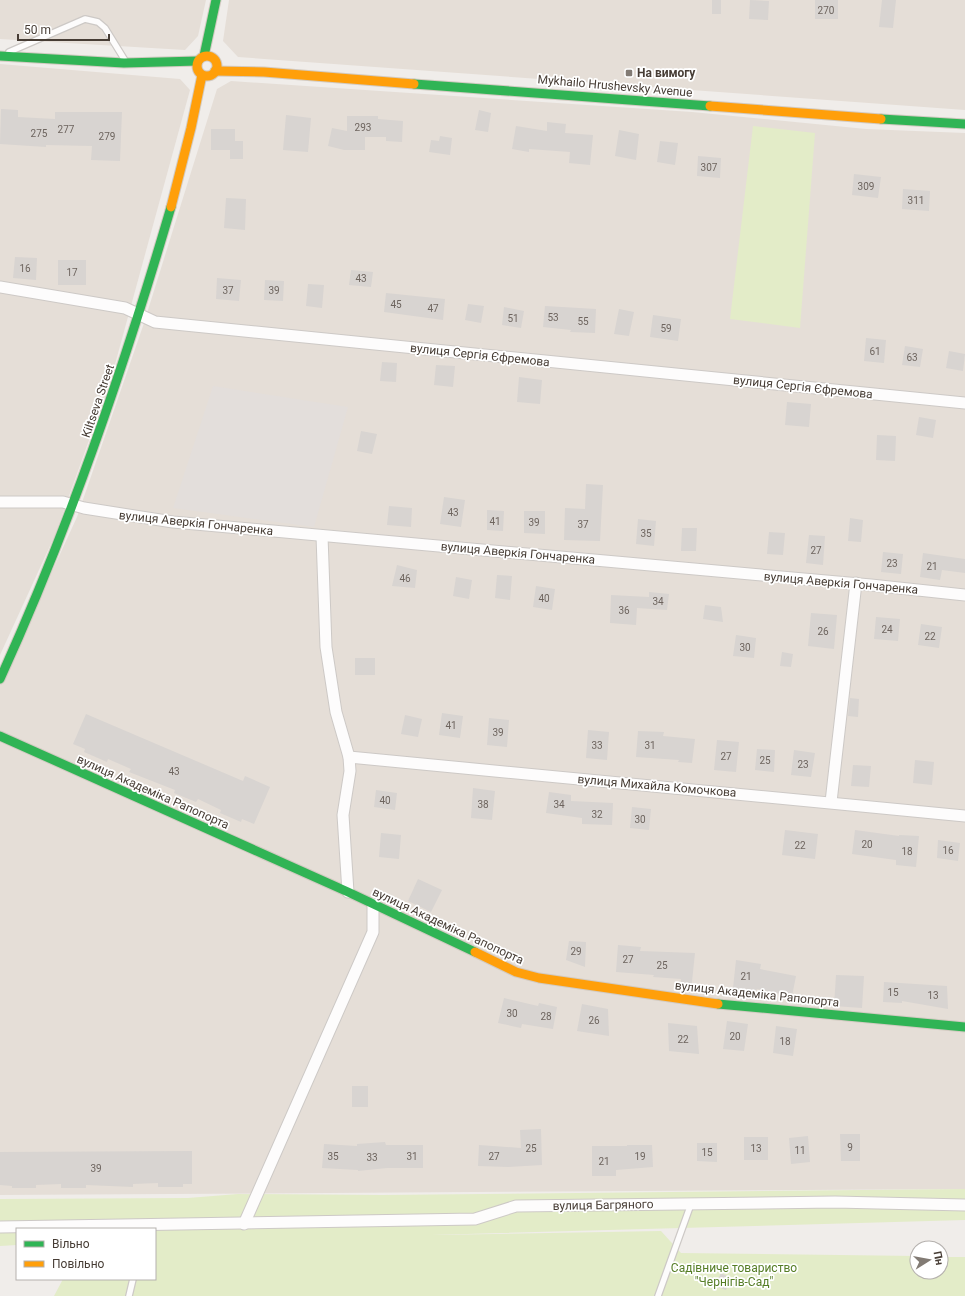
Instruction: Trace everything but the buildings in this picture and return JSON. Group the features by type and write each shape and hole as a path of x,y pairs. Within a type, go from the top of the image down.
{"street":[{"name":"Kiltseva Street","path":"0,679 30,612 73,505 116,387 178,184 206,66 216,0 206,66"},
{"name":"Mykhailo Hrushevsky Avenue","path":"0,56 127,64 206,66 264,72 808,114 965,124"},
{"name":"вулиця Сергія Єфремова","path":"0,287 125,308 139,313 155,322 965,403"},
{"name":"вулиця Аверкія Гончаренка","path":"0,502 64,502 84,508 173,522 856,583 965,595"},
{"path":"322,536 326,647 336,712 349,757 350,771 343,815 348,892"},
{"path":"831,802 856,583"},
{"name":"вулиця Академіка Рапопорта","path":"0,736 348,892 516,972 540,978 711,1003 965,1027"},
{"name":"вулиця Михайла Комочкова","path":"349,757 965,816"},
{"path":"244,1224 373,932 373,904"},
{"name":"вулиця Багряного","path":"0,1227 89,1228 475,1219 516,1206 835,1202 965,1205"}],"lane":[{"path":"0,56 85,19 98,22 105,28 127,64"},
{"path":"658,1296 691,1204"},
{"path":"129,1296 133,1280"}],"shaded area":[{"path":"0,0 206,0 198,36 185,50 0,39"},
{"path":"229,0 965,0 965,110 238,57 223,41"},
{"path":"0,64 180,79 190,90 111,379 55,535 0,655"},
{"path":"231,81 692,112 866,129 965,133 965,1189 0,1195 0,685 77,517 143,326 217,89"},
{"path":"213,386 348,407 314,527 173,508"}],"green space":[{"path":"753,126 815,133 800,328 730,319"},
{"name":"Садівниче товариство \"Чернігів-Сад\"","path":"965,1189 965,1220 432,1235 661,1231 681,1253 909,1256 909,1280 949,1280 949,1257 965,1257 965,1296 54,1296 62,1280 156,1280 156,1228 16,1228 16,1245 0,1246 0,1199 188,1198 238,1194 382,1195"}],"traffic: fast":[{"path":"204,56 216,0"},
{"path":"0,56 124,63 198,61"},
{"path":"414,84 710,106"},
{"path":"881,119 965,124"},
{"path":"0,679 50,563 94,446 115,387 171,207"},
{"path":"0,736 348,892 475,952"},
{"path":"718,1004 965,1027"}],"traffic: slow":[{"path":"207,56 214,59 217,66 214,73 207,76 200,73 197,66 200,59 207,56"},
{"path":"215,71 264,72 414,84"},
{"path":"171,207 191,128 202,75"},
{"path":"710,106 881,119"},
{"path":"475,952 516,972 539,978 718,1004"}],"place":[{"name":"На вимогу","path":"629,73"}]}
